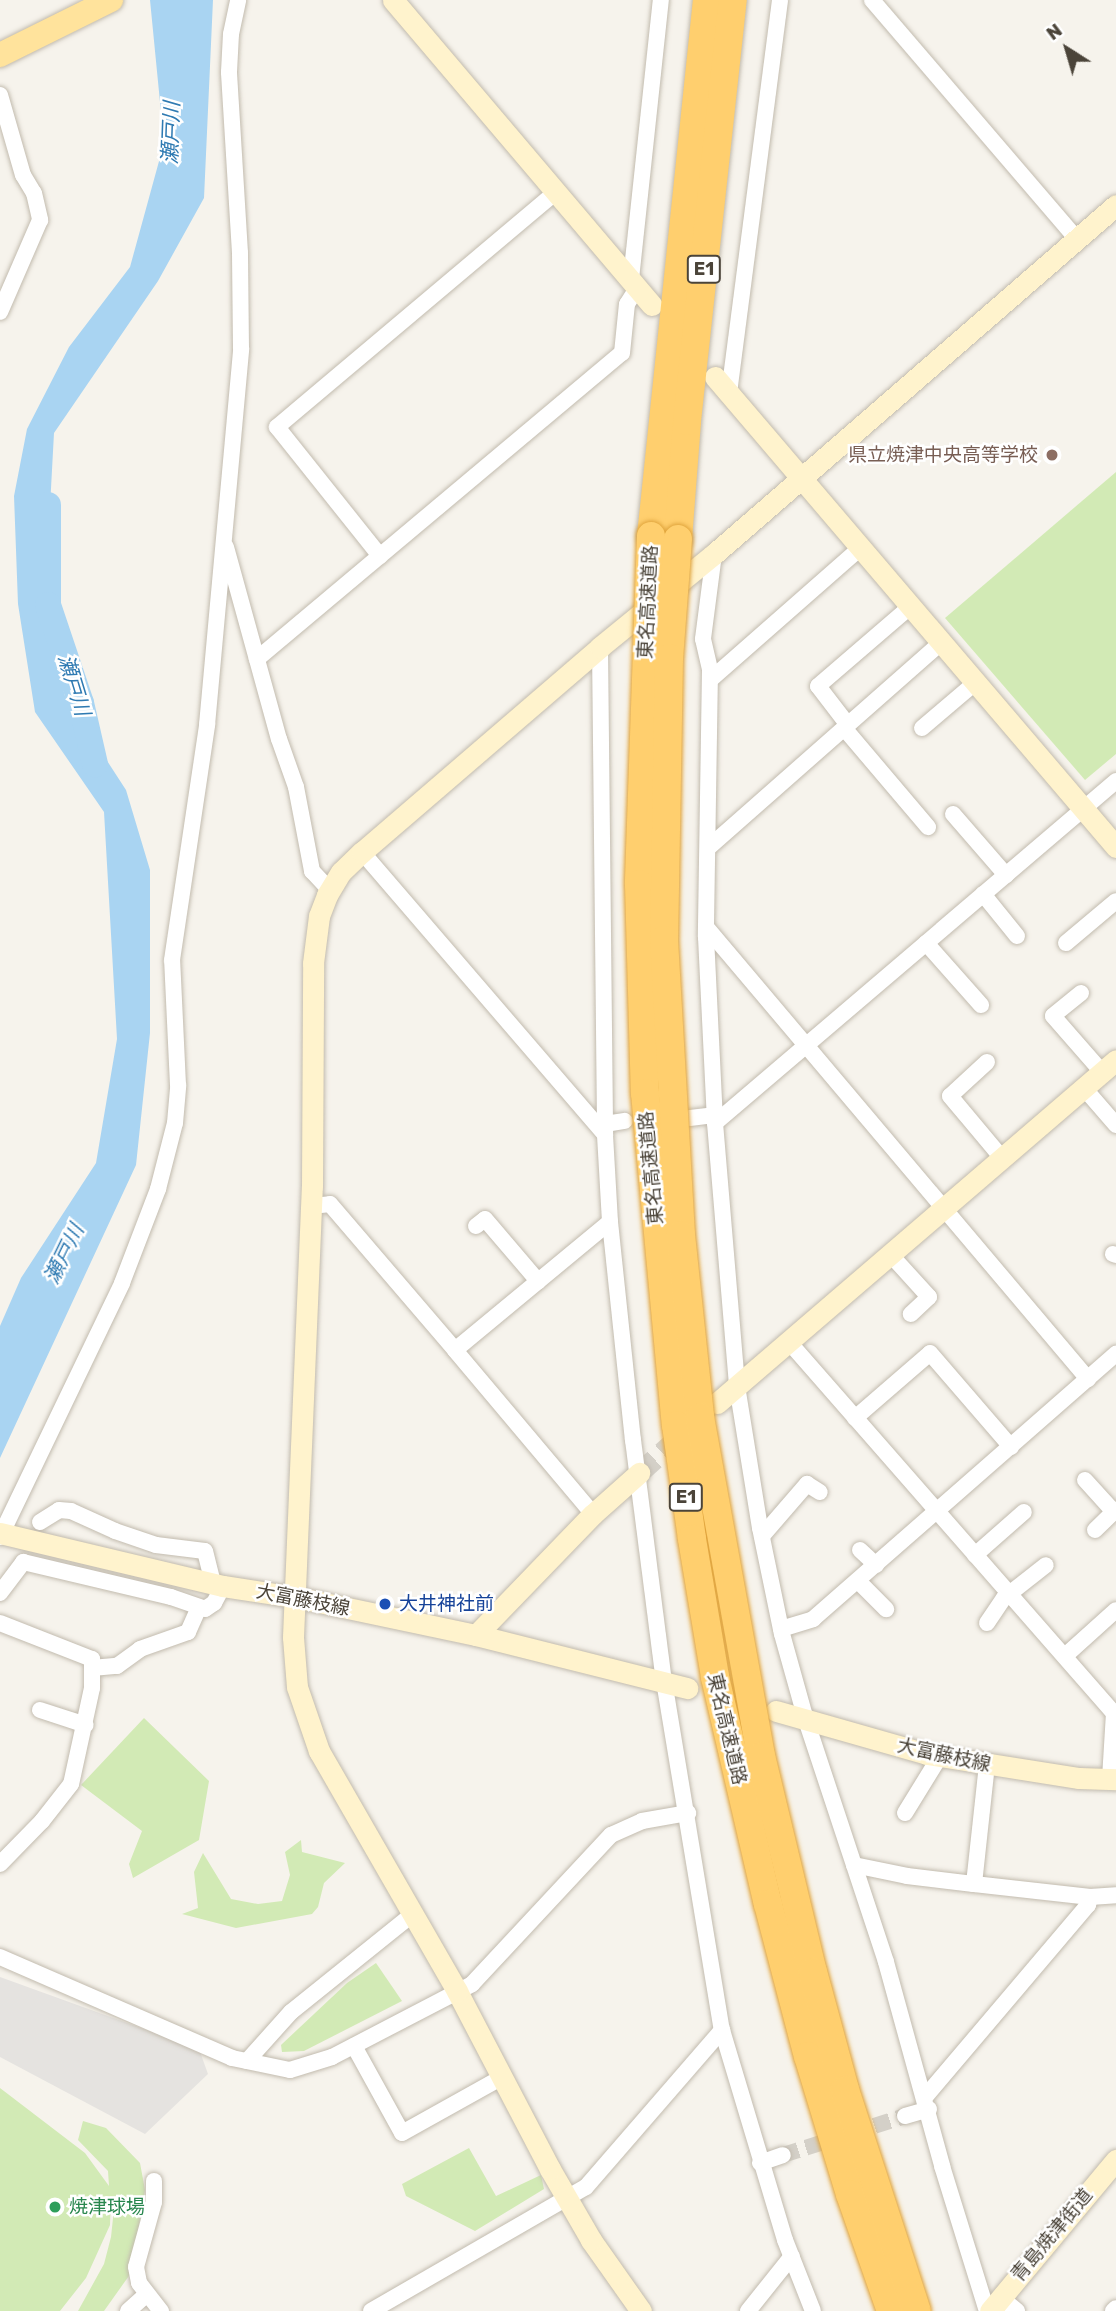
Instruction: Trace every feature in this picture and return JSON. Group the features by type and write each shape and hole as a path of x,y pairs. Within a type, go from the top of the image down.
{"highway":[{"name":"東名高速道路","path":"707,0 639,884 645,1093 676,1425 691,1539 715,1676 768,1904 808,2056 850,2194 891,2311"},
{"name":"東名高速道路","path":"733,0 687,421 665,537 669,658 664,940 681,1236 701,1417 761,1756 845,2091 917,2311"}],"main road":[{"path":"0,55 111,0"}],"street":[{"path":"1,1534 122,1283 158,1189 175,1123 178,1085 172,960 207,725 241,349 240,253 229,72 231,34 238,0"},
{"path":"393,0 652,305"},
{"path":"257,659 527,433 533,424 622,353 627,304 634,283 661,0"},
{"path":"779,0 722,385 1116,847"},
{"path":"873,0 1077,239"},
{"path":"0,95 23,176 34,193 40,220 0,312"},
{"path":"380,556 278,428 556,192"},
{"path":"641,2311 618,2281 566,2199 457,1991 319,1751 305,1716 293,1660 312,1206 313,963 319,916 341,872 362,852 600,647 714,554 799,477 1116,205"},
{"path":"223,538 296,787 312,871 330,890"},
{"path":"710,680 860,548"},
{"path":"714,554 703,639 710,680 706,926 715,1119 737,1386 762,1536 782,1629 806,1720 927,2103 942,2166 992,2306 1017,2311"},
{"path":"911,606 818,686 846,727 928,827"},
{"path":"708,848 942,642"},
{"path":"600,647 605,1130 610,1222 664,1681 722,2030 761,2163 813,2311"},
{"path":"922,728 976,682"},
{"path":"690,1118 715,1119 1116,781"},
{"path":"953,814 1006,875"},
{"path":"362,852 605,1130"},
{"path":"983,894 1017,936"},
{"path":"1066,943 1116,901"},
{"path":"706,926 1088,1379"},
{"path":"926,943 981,1005"},
{"path":"717,1403 1109,1066 1053,1016 1081,993"},
{"path":"987,1062 950,1096 1002,1158"},
{"path":"1084,1088 1116,1125"},
{"path":"605,1130 625,1121"},
{"path":"312,1206 330,1205 593,1514"},
{"path":"476,1226 485,1219 538,1281"},
{"path":"455,1350 610,1222"},
{"path":"890,1254 929,1297 911,1314"},
{"path":"789,1342 937,1513 1115,1711 1113,1779"},
{"path":"855,1418 930,1353 1011,1447"},
{"path":"782,1629 813,1619 1116,1354"},
{"path":"476,1635 593,1514 639,1473"},
{"path":"1085,1480 1115,1511 1095,1530"},
{"path":"762,1536 807,1485 820,1492"},
{"path":"0,1593 23,1562 205,1609 214,1603 218,1584 205,1551 156,1545 115,1531 71,1511 49,1513 40,1522"},
{"path":"975,1555 1024,1513"},
{"name":"大富藤枝線","path":"1,1534 218,1584 295,1597 476,1635 687,1688"},
{"path":"860,1550 876,1564"},
{"path":"987,1623 1011,1594 1046,1565"},
{"path":"858,1581 886,1609"},
{"path":"92,1668 117,1666 139,1649 188,1632 199,1607"},
{"path":"1066,1654 1116,1610"},
{"path":"0,1623 92,1659 86,1725 71,1784 64,1796 0,1864"},
{"path":"40,1710 86,1725"},
{"name":"大富藤枝線","path":"776,1711 940,1756 1079,1778 1113,1779"},
{"path":"905,1813 940,1756"},
{"path":"974,1884 986,1764"},
{"path":"0,1957 232,2058 290,2070 332,2057 472,1984 498,1961 611,1835 642,1821 688,1813"},
{"path":"854,1865 907,1876 974,1884 1090,1897 1116,1895"},
{"path":"905,2116 927,2103 1088,1905 1090,1897"},
{"path":"247,2061 291,2012 413,1914"},
{"path":"371,2311 586,2187 722,2030"},
{"path":"354,2046 402,2133 502,2077"},
{"path":"761,2163 783,2155"},
{"name":"青島焼津街道","path":"992,2306 1116,2160"},
{"path":"154,2181 154,2202 136,2266 146,2295 161,2311"},
{"path":"748,2311 792,2256"},
{"path":"128,2311 146,2295"}],"green space":[{"path":"1116,472 1116,754 1085,780 945,618"},
{"path":"144,1718 209,1781 199,1840 133,1878 129,1864 142,1831 81,1785"},
{"path":"301,1840 302,1852 345,1863 324,1883 318,1907 312,1914 236,1928 182,1914 198,1908 194,1872 203,1853 231,1899 258,1904 282,1901 290,1875 285,1852"},
{"path":"376,1963 402,2001 304,2051 282,2052 281,2045 347,1983"},
{"name":"焼津球場","path":"0,2088 85,2153 109,2186 108,2171 78,2140 83,2121 106,2128 140,2163 145,2190 131,2273 104,2311 78,2311 104,2264 114,2209 111,2197 110,2225 86,2278 60,2311 0,2311"},
{"path":"469,2148 496,2196 541,2175 544,2189 475,2231 406,2196 402,2184"}],"shaded area":[{"path":"0,1977 199,2049 208,2074 145,2134 0,2057"}],"water":[{"path":"150,0 213,0 204,198 158,281 54,433 44,618 65,696 126,790 150,870 150,1033 136,1165 0,1458 0,1326 21,1278 96,1163 117,1039 104,812 35,712 18,604 14,496 27,429 69,347 130,267 164,143"}],"waterway":[{"name":"瀬戸川","path":"48,505 48,605 81,703 95,764"}],"tunnel":[{"path":"639,1473 687,1430"},
{"path":"783,2155 905,2116"}],"place":[{"name":"県立焼津中央高等学校","path":"1052,455"},
{"name":"大井神社前","path":"385,1604"},
{"name":"焼津球場","path":"55,2207"}]}
